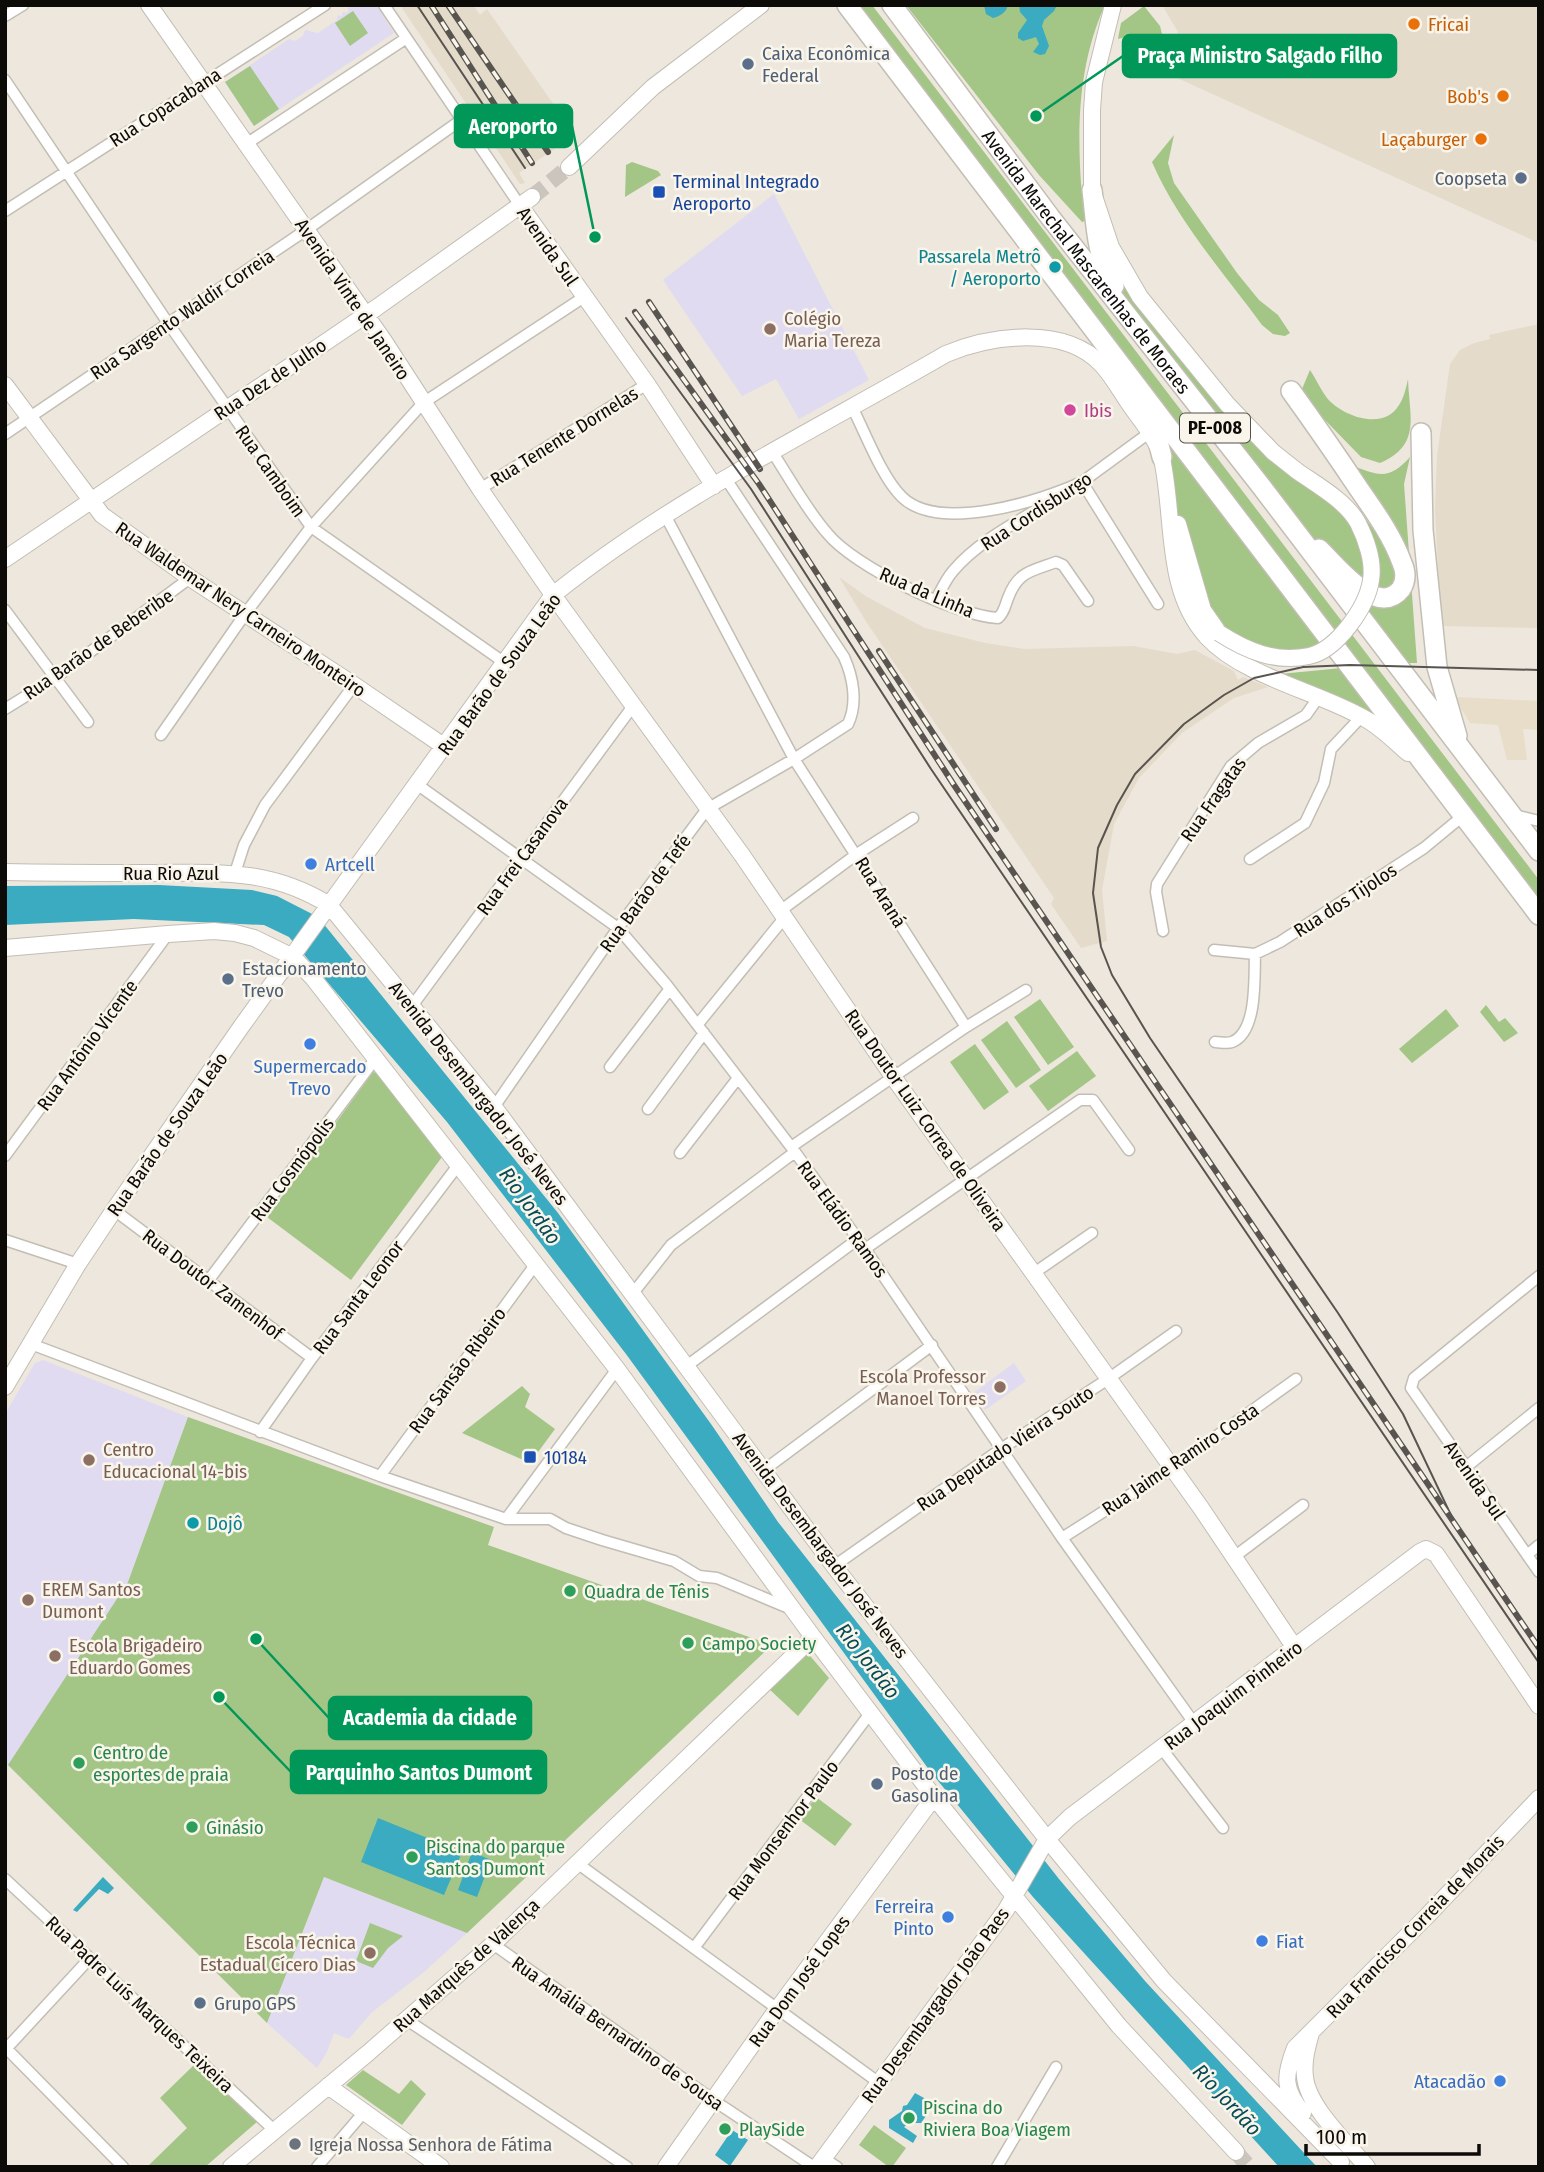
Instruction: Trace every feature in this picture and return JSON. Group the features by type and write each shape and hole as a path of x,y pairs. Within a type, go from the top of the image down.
{"highway":[{"path":"838,5 867,32"},
{"name":"Avenida Marechal Mascarenhas de Moraes","path":"847,5 1539,915"},
{"name":"Avenida Marechal Mascarenhas de Moraes","path":"892,5 1148,344 1539,851"},
{"path":"1092,190 1099,251 1106,272 1148,344"},
{"path":"1277,510 1360,589 1378,598 1388,597 1399,590 1405,580 1404,566 1396,548 1372,508 1291,391"},
{"path":"1147,397 1161,457"},
{"path":"1421,433 1423,530 1437,667 1462,751"}],"street":[{"path":"5,16 23,5"},
{"name":"Avenida Vinte de Janeiro","path":"149,5 365,315 554,595"},
{"name":"Rua Copacabana","path":"5,211 325,5"},
{"name":"Avenida Sul","path":"384,5 461,120 526,202 584,297 844,657 853,685 851,717 842,727"},
{"path":"569,167 653,87 761,5"},
{"path":"1113,5 1094,82 1092,190 1111,247 1140,297 1227,404 1273,452 1357,520 1370,560 1371,580 1363,603 1352,622 1333,642 1312,655 1284,658 1242,648 1219,633 1203,610 1166,492"},
{"path":"246,144 405,39"},
{"name":"Rua Camboim","path":"5,80 168,323 311,527 505,663"},
{"name":"Rua Sargento Waldir Correia","path":"5,434 306,230 461,120"},
{"name":"Rua Dez de Julho","path":"5,559 365,315 526,202"},
{"path":"161,735 245,614 311,527 423,403 584,297"},
{"name":"Rua Barão de Souza Leão","path":"5,1387 10,1369 31,1344 78,1264 114,1210 326,910 554,595 601,558 665,515 852,407 960,348 997,340 1026,338 1058,341 1083,350 1102,365 1149,433 1161,457 1166,492"},
{"name":"Rua Waldemar Nery Carneiro Monteiro","path":"5,384 102,515 190,578 445,747"},
{"name":"Rua Tenente Dornelas","path":"480,489 647,384"},
{"path":"852,407 888,479 901,496 913,505 949,514 972,513 1055,495 1082,482 1158,604"},
{"name":"Rua Cordisburgo","path":"936,600 951,573 983,545 1082,482 1149,433"},
{"name":"Rua da Linha","path":"773,453 827,534 845,552 863,565 936,600 957,609 998,618 1020,576 1056,562 1063,565 1088,601"},
{"name":"Avenida Marechal Mascarenhas de Moraes","path":"1166,492 1176,570 1185,605 1195,623 1222,651 1265,675 1362,716 1383,730 1448,795"},
{"name":"Rua Araná","path":"665,515 794,759 966,1027"},
{"name":"Rua Barão de Beberibe","path":"5,709 55,678 190,578"},
{"name":"Rua Doutor Luiz Correa de Oliveira","path":"554,595 783,914 894,1078 1172,1468 1295,1648"},
{"path":"5,610 88,722"},
{"path":"235,873 244,845 265,805 354,685"},
{"name":"Rua Fragatas","path":"1163,931 1157,884 1231,766 1249,749 1306,715 1318,698"},
{"name":"Rua Frei Casanova","path":"412,1006 633,706"},
{"path":"1250,859 1305,823 1324,782 1331,748 1362,716"},
{"name":"Rua Barão de Tefé","path":"494,1107 618,928 707,809 794,759 842,727"},
{"name":"Rua Eládio Ramos","path":"418,785 618,928 701,1029 858,1239 1062,1538 1194,1723"},
{"path":"1511,814 1539,821"},
{"name":"Rua dos Tijolos","path":"1255,954 1280,942 1383,876 1424,848 1464,815"},
{"path":"648,1109 783,914 857,854 914,818"},
{"name":"Rua Rio Azul","path":"5,872 235,873 275,879 293,885 326,910"},
{"name":"Avenida Desembargador José Neves","path":"326,910 412,1006 494,1107 1044,1844 1164,1981 1336,2157 1296,2105 1286,2085 1292,2056"},
{"path":"5,948 214,932 235,933 254,938 295,954 617,1369 934,1797 1016,1894 1119,2026 1236,2152"},
{"name":"Rua Antônio Vicente","path":"5,1156 168,934"},
{"path":"1214,950 1255,954 1253,1009 1250,1019 1234,1041 1215,1042"},
{"path":"610,1067 669,990"},
{"path":"634,1292 671,1245 793,1150 966,1027 1026,990"},
{"name":"Rua Cosmópolis","path":"208,1280 376,1058"},
{"path":"680,1153 738,1078"},
{"path":"865,1249 1080,1100 1093,1100 1129,1150"},
{"name":"Rua Santa Leonor","path":"260,1432 312,1358 459,1164"},
{"name":"Rua Doutor Zamenhof","path":"114,1210 312,1358"},
{"path":"1034,1273 1091,1233"},
{"path":"688,1365 858,1239"},
{"path":"5,1240 78,1264"},
{"name":"Rua Sansão Ribeiro","path":"380,1476 535,1265"},
{"name":"Avenida Sul","path":"1539,1276 1414,1378 1411,1388 1539,1572"},
{"name":"Rua Deputado Vieira Souto","path":"834,1566 1176,1331"},
{"path":"31,1344 380,1476 506,1519 550,1519 566,1528 674,1561 698,1576 717,1578 794,1610"},
{"path":"764,1470 932,1345"},
{"path":"506,1519 617,1369"},
{"name":"Rua Jaime Ramiro Costa","path":"1062,1538 1172,1468 1296,1379"},
{"path":"1466,1467 1539,1408"},
{"path":"1234,1558 1303,1505"},
{"path":"1527,1555 1539,1545"},
{"name":"Rua Joaquim Pinheiro","path":"1044,1844 1070,1817 1426,1549 1436,1554 1539,1706"},
{"name":"Rua Marquês de Valença","path":"231,2167 407,2020 493,1944 813,1637"},
{"name":"Rua Monsenhor Paulo","path":"694,1948 871,1712"},
{"path":"1162,1749 1223,1828"},
{"name":"Rua Dom José Lopes","path":"666,2167 778,2008 934,1797"},
{"name":"Rua Francisco Correia de Morais","path":"1292,2056 1295,2048 1442,1901 1539,1798"},
{"name":"Rua Desembargador João Paes","path":"818,2164 1016,1894 1044,1844"},
{"path":"577,1863 878,2081"},
{"name":"Rua Padre Luís Marques Teixeira","path":"5,1879 274,2130"},
{"name":"Rua Amália Bernardino de Sousa","path":"493,1944 713,2100 818,2164 838,2167"},
{"path":"90,1958 6,2048 123,2167"},
{"path":"407,2020 627,2167"},
{"path":"1312,2031 1305,2062 1309,2092 1316,2105 1367,2167"},
{"path":"997,2167 1056,2067"},
{"path":"328,2086 441,2167"},
{"path":"317,2167 365,2112"}],"shaded area":[{"path":"353,5 376,5 394,33 254,126 225,82 289,39 295,41 303,36 305,30 318,33 337,20 338,15 348,13 348,8"},
{"path":"400,5 473,5 480,15 487,9 575,135 519,173 525,183 520,184"},
{"path":"1162,5 1539,5 1539,243 1162,71 1178,32"},
{"name":"Colégio Maria Tereza","path":"774,194 869,380 799,419 776,379 742,396 663,280"},
{"path":"1539,324 1539,628 1441,626 1435,510 1437,456 1450,364 1460,350 1490,339 1489,335"},
{"path":"839,577 867,597 925,628 985,643 1025,649 1133,646 1177,654 1195,650 1234,671 1238,680 1243,677 1268,687 1234,698 1182,733 1139,778 1114,824 1102,890 1107,941 1081,948 1051,904 1054,898 867,623"},
{"path":"1454,697 1539,701 1539,730 1523,729 1527,760 1507,760 1498,725 1470,723"},
{"path":"43,1360 188,1417 128,1582 188,1619 8,1765 5,1764 5,1414 35,1363"},
{"name":"Escola Professor Manoel Torres","path":"1014,1363 1026,1381 985,1410 973,1393"},
{"name":"Escola Técnica Estadual Cícero Dias","path":"324,1877 467,1933 424,1972 371,2013 349,2039 334,2033 317,2068 267,2023"}],"green space":[{"path":"853,5 872,5 1539,880 1539,899"},
{"path":"906,5 1105,5 1090,48 1082,93 1080,161 1085,221 1082,222 1039,175"},
{"path":"1144,6 1160,26 1164,42 1150,46 1134,38 1118,39 1121,23"},
{"path":"353,11 368,33 350,46 335,23"},
{"path":"250,66 279,109 254,126 225,82"},
{"path":"1174,135 1168,163 1174,183 1237,273 1259,300 1278,315 1290,333 1285,336 1273,334 1262,325 1203,246 1163,184 1152,162"},
{"path":"632,162 658,171 661,175 625,197 626,165"},
{"path":"1099,245 1216,402 1355,522 1370,579 1360,596 1149,342"},
{"path":"1310,370 1334,405 1363,418 1384,418 1392,413 1402,399 1408,379 1411,417 1408,438 1402,447 1380,463 1361,457 1323,418 1302,389"},
{"path":"1150,405 1328,642 1312,652 1285,655 1243,645 1205,609 1182,539"},
{"path":"1410,457 1404,484 1417,663 1404,663 1364,610 1410,574 1356,467 1385,474 1397,469"},
{"path":"1366,519 1387,550 1396,572 1394,581 1387,589 1372,593 1373,549"},
{"path":"1342,668 1377,717 1280,674"},
{"path":"1040,999 1074,1047 1048,1065 1014,1017"},
{"path":"1486,1005 1499,1022 1505,1018 1518,1033 1504,1042 1480,1012"},
{"path":"1446,1009 1459,1026 1412,1063 1399,1049"},
{"path":"1007,1021 1041,1070 1016,1088 981,1040"},
{"path":"975,1044 1009,1092 984,1110 950,1062"},
{"path":"1077,1051 1096,1076 1048,1111 1029,1086"},
{"path":"373,1072 377,1073 442,1157 351,1280 267,1217"},
{"path":"522,1386 530,1394 525,1407 555,1429 530,1463 462,1433"},
{"path":"188,1417 494,1527 488,1545 772,1645 467,1933 324,1877 267,2023 8,1765 128,1582"},
{"path":"805,1650 829,1678 798,1716 768,1688"},
{"path":"816,1797 852,1824 835,1846 799,1819"},
{"path":"370,1923 403,1936 388,1948 373,1968 356,1961"},
{"path":"195,2064 257,2122 205,2167 147,2167 187,2128 160,2098"},
{"path":"363,2070 399,2094 411,2080 426,2094 402,2125 346,2085"},
{"path":"874,2125 906,2148 892,2167 859,2145"}],"water":[{"path":"984,5 1008,5 1002,14 993,18 986,14"},
{"path":"1019,5 1057,5 1042,26 1049,46 1045,54 1033,52 1039,44 1036,37 1023,41 1018,38 1018,33 1027,20 1020,12"},
{"name":"Rio Jordão","path":"159,885 252,890 277,896 318,917 558,1213 711,1424 778,1522 1059,1879 1145,1981 1317,2167 1279,2167 1033,1897 930,1771 626,1354 447,1122 289,937 264,925 134,919 5,925 5,886"},
{"name":"Piscina do parque Santos Dumont","path":"378,1818 462,1852 444,1895 361,1862"},
{"path":"472,1852 491,1860 477,1897 458,1890"},
{"path":"103,1877 114,1888 108,1894 99,1889 77,1912 73,1910"},
{"name":"Piscina do Riviera Boa Viagem","path":"915,2093 924,2098 928,2113 921,2123 909,2123 904,2127 917,2136 913,2143 889,2128 889,2120 902,2111 903,2106 907,2105"},
{"path":"732,2130 748,2140 730,2166 715,2155"}],"tunnel":[{"path":"532,197 569,167"},
{"path":"1236,2152 1249,2167"}],"tram line":[{"path":"417,5 525,168"},
{"path":"626,318 751,489 931,769 1539,1663"},
{"path":"1458,1530 1403,1414 1338,1313 1150,1038 1112,975 1101,947 1093,893 1098,848 1117,805 1135,774 1184,724 1224,695 1254,678 1303,667 1350,665 1539,670"}],"railway":[{"path":"431,5 532,163"},
{"path":"448,5 548,152"},
{"path":"649,302 760,469"},
{"path":"635,312 759,484 954,785 1539,1648"},
{"path":"879,651 996,829"}],"place":[{"name":"Fricai","path":"1414,24"},
{"name":"Caixa Econômica Federal","path":"748,64"},
{"name":"Bob's","path":"1503,96"},
{"name":"Praça Ministro Salgado Filho","path":"1036,116"},
{"name":"Laçaburger","path":"1481,139"},
{"name":"Coopseta","path":"1521,178"},
{"name":"Terminal Integrado Aeroporto","path":"659,192"},
{"name":"Aeroporto","path":"595,237"},
{"name":"Passarela Metrô / Aeroporto","path":"1055,267"},
{"name":"Colégio Maria Tereza","path":"770,329"},
{"name":"Ibis","path":"1070,410"},
{"name":"Artcell","path":"311,864"},
{"name":"Estacionamento Trevo","path":"228,979"},
{"name":"Supermercado Trevo","path":"310,1044"},
{"name":"Escola Professor Manoel Torres","path":"1000,1387"},
{"name":"10184","path":"530,1457"},
{"name":"Centro Educacional 14-bis","path":"89,1460"},
{"name":"Dojô","path":"193,1523"},
{"name":"Quadra de Tênis","path":"570,1591"},
{"name":"EREM Santos Dumont","path":"28,1600"},
{"name":"Academia da cidade","path":"256,1639"},
{"name":"Campo Society","path":"688,1643"},
{"name":"Escola Brigadeiro Eduardo Gomes","path":"55,1656"},
{"name":"Parquinho Santos Dumont","path":"219,1697"},
{"name":"Centro de esportes de praia","path":"79,1763"},
{"name":"Posto de Gasolina","path":"877,1784"},
{"name":"Ginásio","path":"192,1827"},
{"name":"Piscina do parque Santos Dumont","path":"412,1857"},
{"name":"Ferreira Pinto","path":"948,1917"},
{"name":"Fiat","path":"1262,1941"},
{"name":"Escola Técnica Estadual Cícero Dias","path":"370,1953"},
{"name":"Grupo GPS","path":"200,2003"},
{"name":"Atacadão","path":"1500,2081"},
{"name":"Piscina do Riviera Boa Viagem","path":"909,2118"},
{"name":"PlaySide","path":"725,2129"},
{"name":"Igreja Nossa Senhora de Fátima","path":"295,2144"}]}
